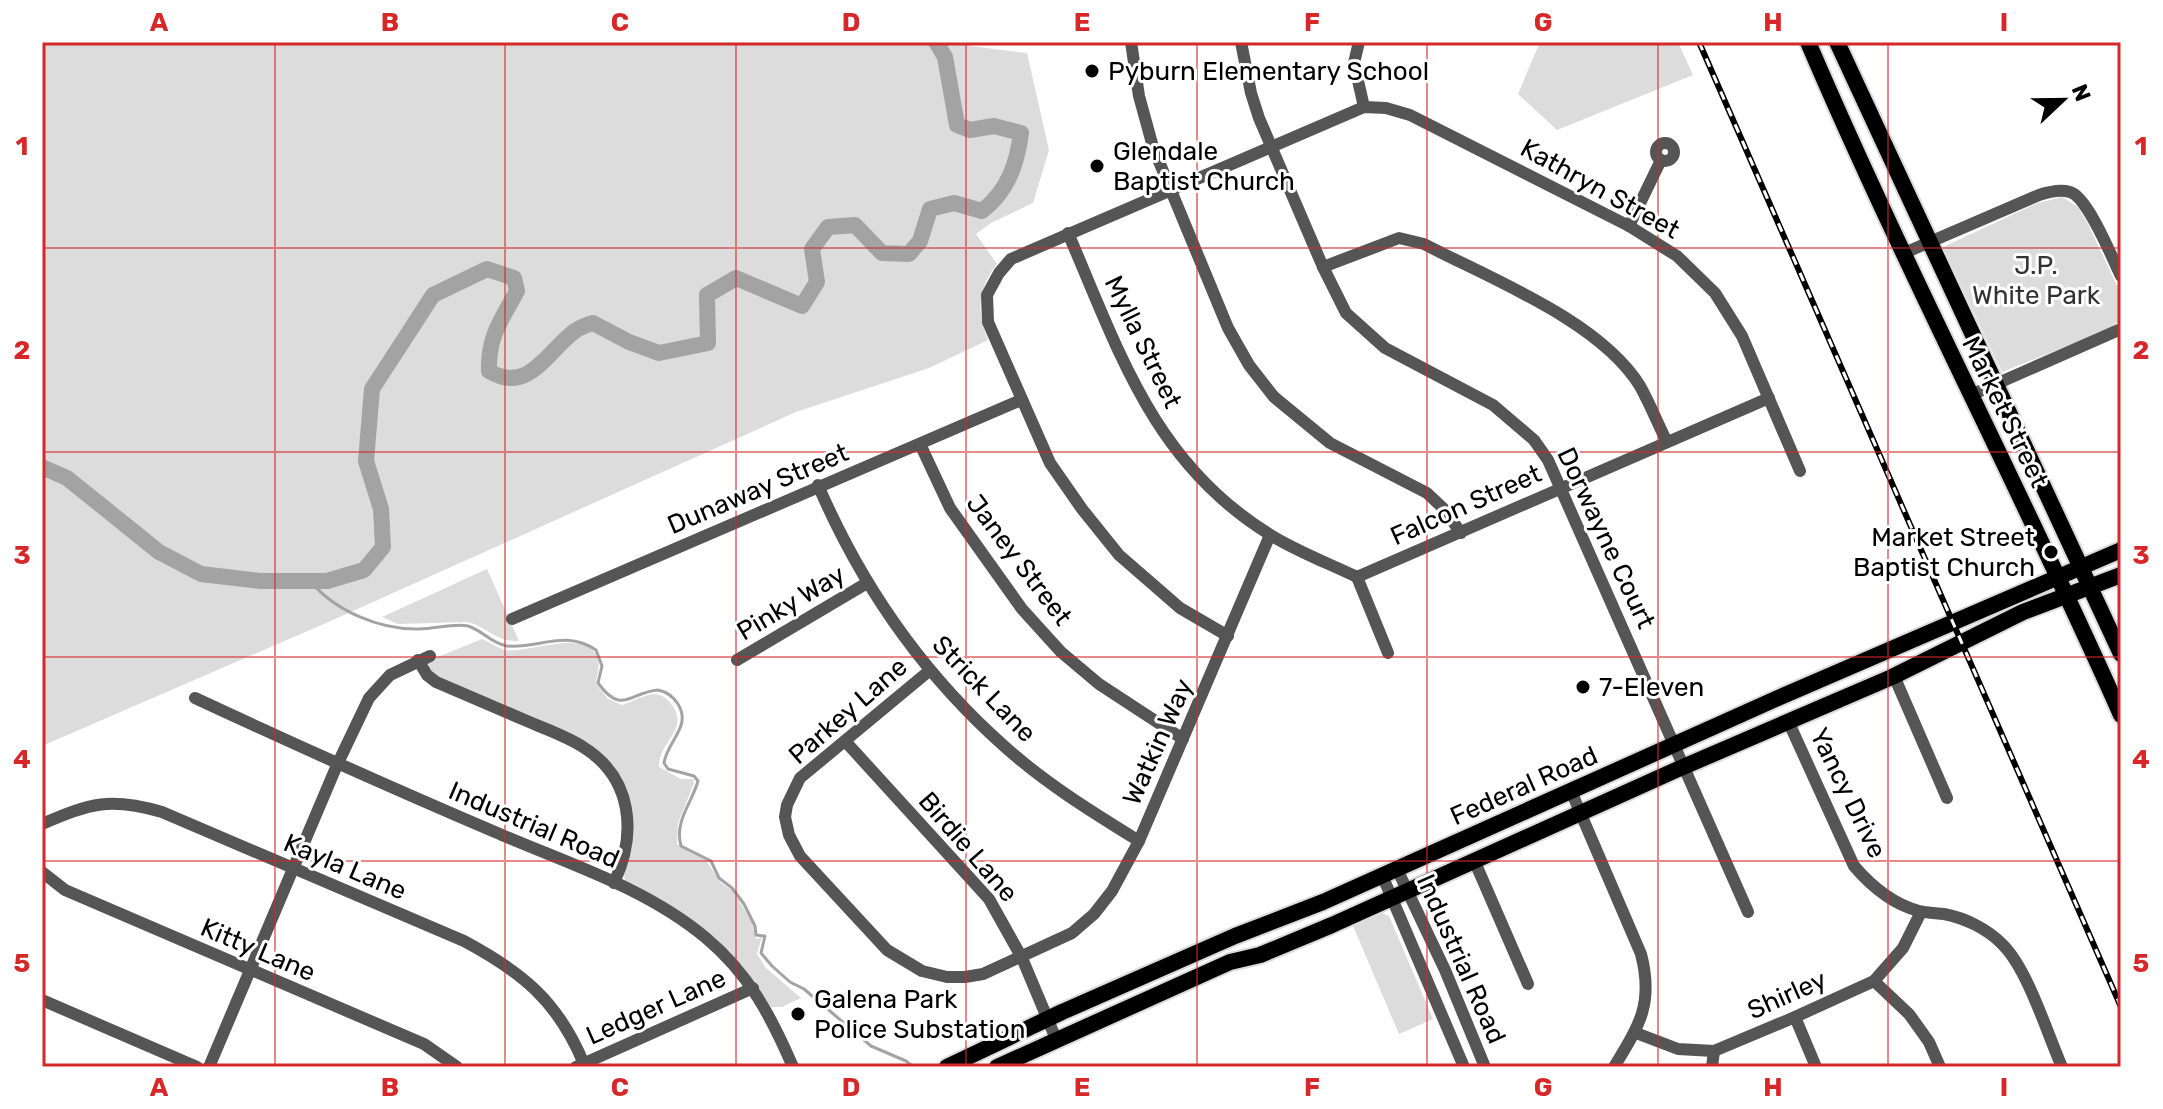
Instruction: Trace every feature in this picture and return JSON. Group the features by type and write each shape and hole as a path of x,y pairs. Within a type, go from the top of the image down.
{"main road":[{"name":"Market Street","path":"1808,42 1902,254 2058,576 2121,715"},
{"name":"Market Street","path":"1837,42 2121,654"},
{"path":"1849,136 1876,124"},
{"name":"Federal Road","path":"947,1067 1882,652 2121,550"},
{"name":"Federal Road","path":"997,1067 1893,677 2023,612 2121,575"},
{"path":"1882,652 1893,677"},
{"path":"1778,698 1789,723"},
{"path":"1210,948 1219,968"}],"street":[{"path":"1131,42 1144,119 1169,190 1228,328 1249,365 1274,397 1330,443 1427,493 1444,509 1461,533"},
{"name":"Dorwayne Court","path":"1241,42 1251,93 1270,146 1346,313 1385,348 1493,405 1534,440 1548,460 1748,912"},
{"path":"1228,636 1180,608 1119,555 1082,509 1050,463 1021,400 988,322 987,295 1011,259 1364,107 1354,63 1359,42"},
{"name":"Kathryn Street","path":"1364,107 1386,108 1410,115 1629,226 1677,256 1715,293 1742,336 1800,471"},
{"path":"1629,226 1661,160"},
{"path":"1902,254 2039,195 2061,190 2070,192 2083,203 2115,248 2121,276"},
{"name":"Mylla Street","path":"1068,233 1133,383 1185,462 1216,494 1270,535 1357,577"},
{"path":"1323,267 1399,238 1424,244 1581,326 1613,354 1639,385 1667,442"},
{"path":"1971,395 2121,329"},
{"name":"Falcon Street","path":"1357,577 1769,398"},
{"name":"Dunaway Street","path":"512,619 1021,400"},
{"name":"Janey Street","path":"920,444 950,508 1022,609 1061,652 1099,684 1183,739"},
{"name":"Strick Lane","path":"818,485 867,583 929,671 1004,746 1061,791 1139,841"},
{"name":"Watkin Way","path":"1053,943 1072,933 1094,914 1112,891 1139,841 1270,535"},
{"path":"1357,577 1388,653"},
{"name":"Pinky Way","path":"737,660 867,583"},
{"path":"209,1067 337,765 374,692 390,675 424,658 427,675 436,682 581,745 603,764 618,785 628,822 624,860 614,883"},
{"name":"Parkey Lane","path":"929,671 800,778 790,797 785,817 800,856 887,950 922,971 947,977 983,974 1053,943"},
{"path":"1893,677 1947,798"},
{"name":"Industrial Road","path":"195,698 337,765 658,903 708,940 753,988 771,1017 793,1067"},
{"name":"Yancy Drive","path":"1789,723 1854,866 1886,897 1921,912 1959,917 1983,929 2004,946 2019,968 2062,1067"},
{"name":"Birdie Lane","path":"845,741 989,899 1022,958 1056,1039"},
{"path":"1571,791 1641,954 1647,978 1644,1007 1636,1033 1614,1067"},
{"name":"Kayla Lane","path":"42,824 90,805 106,802 134,804 162,812 464,941 499,960 534,986 567,1028 580,1065"},
{"path":"1474,860 1528,984"},
{"name":"Kitty Lane","path":"42,872 65,890 424,1044 457,1067"},
{"name":"Industrial Road","path":"1389,872 1408,890 1485,1067"},
{"name":"Industrial Road","path":"1389,872 1391,898 1464,1067"},
{"name":"Shirley","path":"1636,1033 1678,1049 1714,1051 1795,1017 1874,981 1903,948 1921,912"},
{"path":"1874,981 1914,1021 1929,1042 1940,1067"},
{"name":"Ledger Lane","path":"580,1065 753,988"},
{"path":"42,1000 197,1067"},
{"path":"1795,1017 1816,1067"},
{"path":"1453,1040 1472,1033"},
{"path":"1712,1067 1714,1051"}],"green space":[{"path":"42,42 968,42 970,46 1027,53 1049,150 1033,203 991,223 976,234 997,264 986,282 981,300 982,320 988,340 929,368 796,412 333,620 42,746"},
{"path":"1540,42 1678,42 1693,75 1557,130 1518,94"},
{"name":"J.P. White Park","path":"2062,197 2078,207 2088,224 2117,286 2121,299 2121,319 2110,329 2002,372 1943,247 2038,203"},
{"path":"487,569 519,641 497,637 467,622 398,624 382,617"},
{"path":"482,639 505,650 570,643 583,645 592,650 598,660 596,684 608,699 622,705 655,694 661,695 672,705 677,714 676,729 663,750 659,767 681,779 693,779 694,783 678,823 677,844 706,860 721,883 733,891 752,922 756,939 762,937 757,954 766,968 801,998 782,1007 771,1007 742,967 707,934 668,905 625,881 632,824 608,761 439,678 429,669 428,661"},
{"path":"1382,913 1389,916 1433,1019 1399,1034 1353,926"}],"waterway":[{"path":"42,467 67,478 159,552 201,574 260,581 327,581 364,570 383,547 381,509 366,461 372,389 433,295 487,269 514,278 517,291 493,338 489,371 515,378 536,368 565,339 593,323 629,342 659,353 708,343 707,295 736,278 802,306 817,282 812,249 828,227 855,225 882,253 909,254 920,241 930,209 954,203 982,211 991,203 1010,176 1021,133 994,126 970,130 957,125 945,57 936,42"},
{"path":"310,581 345,610 389,626 419,629 468,626 507,646 562,640 584,644 596,650 602,666 598,683 614,698 626,700 658,690 672,697 682,712 682,720 664,763 668,769 694,776 698,781 682,820 681,846 711,861 719,878 732,888 744,904 756,935 765,936 761,953 772,966 871,1046 912,1066"}],"railway":[{"path":"1699,42 2121,1007"}],"place":[{"name":"Pyburn Elementary School","path":"1092,71"},
{"name":"Glendale Baptist Church","path":"1097,166"},
{"name":"Market Street Baptist Church","path":"2051,552"},
{"name":"7-Eleven","path":"1583,687"},
{"name":"Galena Park Police Substation","path":"798,1014"}]}
